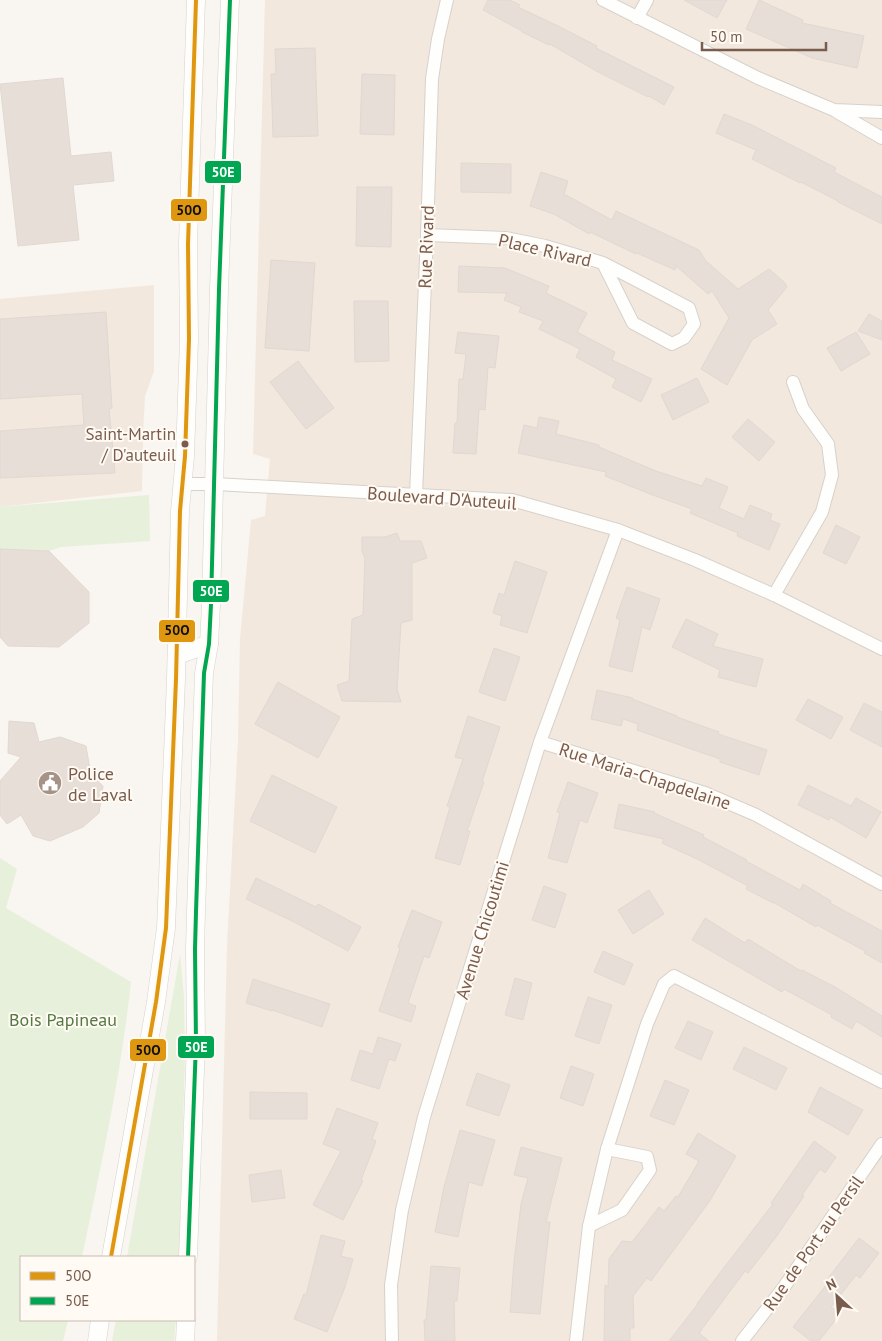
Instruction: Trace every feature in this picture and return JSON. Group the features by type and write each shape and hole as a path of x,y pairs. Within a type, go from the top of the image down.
{"main road":[{"path":"111,1256 160,977 168,905 180,511 185,456 189,348 188,244 196,0"},
{"path":"188,1256 196,1044 195,940 204,674 209,644 215,484 230,0"},
{"path":"177,655 209,644"},
{"path":"171,801 200,802"},
{"path":"97,1341 100,1321"},
{"path":"185,1341 186,1321"}],"street":[{"name":"Rue Rivard","path":"416,495 432,80 446,0"},
{"path":"603,0 758,78 834,110 882,138"},
{"path":"637,18 647,0"},
{"path":"834,110 882,112"},
{"name":"Place Rivard","path":"427,236 506,238 545,246 603,263 689,308 694,324 684,338 672,344 633,323 603,263"},
{"path":"774,595 822,512 832,475 828,444 804,409 794,382"},
{"name":"Boulevard D'Auteuil","path":"183,484 215,484 512,500 618,530 695,560 774,595 882,648"},
{"name":"Avenue Chicoutimi","path":"392,1341 392,1276 402,1210 424,1117 540,742 618,530"},
{"name":"Rue Maria-Chapdelaine","path":"540,742 705,793 756,815 882,884"},
{"path":"576,1341 589,1226 607,1149 647,1024 664,984 674,976 882,1082"},
{"name":"Rue de Port au Persil","path":"742,1341 784,1287 882,1144"},
{"path":"589,1226 622,1210 650,1170 647,1157 607,1149"}],"shaded area":[{"path":"265,0 882,0 882,1341 217,1341 227,946 238,740 240,639 251,520 265,516 270,459 253,454"},
{"path":"154,285 154,371 145,396 142,491 0,507 0,299"}],"green space":[{"path":"149,495 150,541 61,547 49,551 0,549 0,507"},
{"name":"Bois Papineau","path":"0,858 17,869 6,908 131,982 116,1086 82,1256 20,1256 20,1321 68,1321 63,1341 0,1341"},
{"path":"180,954 184,997 185,1056 179,1256 127,1256"},
{"path":"116,1321 176,1321 174,1341 112,1341"}],"building":[{"path":"488,0 510,0 520,5 518,7 674,87 664,105 483,10"},
{"path":"684,0 727,0 717,18"},
{"path":"759,0 803,20 802,23 864,36 857,68 812,58 746,29"},
{"path":"315,48 318,136 273,137 271,74 276,74 275,49"},
{"path":"362,74 395,75 394,135 360,134"},
{"path":"63,78 71,156 111,152 114,181 73,185 79,240 18,246 0,84"},
{"path":"724,114 752,125 836,168 834,172 882,197 882,224 752,159 756,150 716,133"},
{"path":"461,163 511,164 511,193 461,192"},
{"path":"541,172 568,181 564,194 612,220 616,211 699,250 706,261 738,289 769,269 784,282 787,287 768,310 777,324 752,340 727,385 701,369 729,318 712,291 708,294 676,266 675,270 590,232 589,234 554,214 530,206"},
{"path":"357,187 392,187 391,247 356,246"},
{"path":"271,260 315,263 309,351 265,348"},
{"path":"459,266 505,268 549,286 546,293 587,313 577,332 615,352 612,360 652,379 641,402 612,387 616,379 576,357 580,349 539,329 543,321 519,312 521,307 504,300 507,293 458,292"},
{"path":"354,301 388,301 389,361 355,362"},
{"path":"106,312 112,408 109,409 115,473 0,478 0,431 84,425 82,394 0,399 0,319"},
{"path":"869,314 882,321 882,340 858,331"},
{"path":"458,332 499,336 495,368 488,367 485,410 479,409 476,454 453,453 455,423 457,423 459,379 463,379 466,354 455,353"},
{"path":"856,332 870,354 841,371 827,348"},
{"path":"298,361 334,408 306,429 270,382"},
{"path":"697,378 709,402 673,420 661,395"},
{"path":"539,417 559,421 556,434 599,445 599,447 656,471 702,486 706,478 728,487 719,508 744,519 750,505 772,514 770,520 780,524 769,550 737,536 738,533 690,513 692,509 605,476 606,472 518,453 524,425 537,428"},
{"path":"748,419 775,442 759,461 732,437"},
{"path":"836,525 860,537 846,564 823,553"},
{"path":"397,533 400,541 421,541 427,558 412,563 412,620 401,623 397,689 401,702 342,701 337,685 349,681 352,619 363,615 365,558 362,551 362,537 385,537"},
{"path":"0,549 49,551 89,592 89,623 59,647 8,646 0,637"},
{"path":"515,561 547,572 527,633 500,625 502,616 493,613 499,593 504,595"},
{"path":"627,587 660,599 650,630 642,627 632,672 609,666 620,620 616,618"},
{"path":"686,619 718,634 713,646 763,659 756,687 718,677 720,670 672,647"},
{"path":"494,648 520,657 505,701 479,692"},
{"path":"278,682 340,717 318,758 255,724"},
{"path":"597,690 633,698 719,732 718,734 767,750 759,775 720,762 720,759 637,730 638,724 623,719 621,726 591,719"},
{"path":"808,699 843,717 831,739 796,720"},
{"path":"864,703 882,712 882,747 850,730"},
{"path":"468,716 500,727 467,831 470,831 460,865 435,858 450,807 447,806 463,759 455,757"},
{"name":"Police de Laval","path":"9,721 34,723 39,742 60,737 86,746 91,775 103,786 99,813 83,827 50,841 33,836 21,815 7,824 0,815 0,781 21,757 8,753"},
{"path":"272,775 337,807 315,853 250,821"},
{"path":"568,782 598,793 587,823 580,820 567,863 548,858 560,813 557,812"},
{"path":"808,785 851,806 856,798 881,812 866,838 830,817 829,820 798,805"},
{"path":"619,804 655,812 704,835 703,837 800,890 803,884 831,901 830,903 882,931 882,963 864,953 865,951 746,889 748,886 662,843 664,839 614,828"},
{"path":"256,878 316,907 318,904 361,927 348,951 246,899"},
{"path":"544,886 566,894 555,928 532,920"},
{"path":"649,890 664,914 633,934 618,910"},
{"path":"412,910 442,922 429,958 424,956 408,1003 416,1006 411,1022 379,1011 400,948 398,947"},
{"path":"705,918 745,943 748,939 801,971 835,987 882,1016 882,1037 856,1021 852,1029 831,1017 832,1015 784,989 782,992 692,940"},
{"path":"603,951 633,964 624,985 594,972"},
{"path":"515,978 532,983 523,1020 505,1015"},
{"path":"253,979 330,1004 322,1027 246,1003"},
{"path":"588,997 612,1005 599,1044 575,1036"},
{"path":"688,1021 713,1032 701,1060 675,1048"},
{"path":"378,1037 401,1044 395,1061 389,1059 379,1089 351,1080 360,1050 373,1054"},
{"path":"744,1047 787,1068 776,1090 733,1069"},
{"path":"571,1066 594,1074 583,1106 560,1098"},
{"path":"477,1073 510,1085 499,1116 466,1105"},
{"path":"665,1080 689,1090 674,1125 650,1116"},
{"path":"820,1087 863,1110 848,1135 808,1112"},
{"path":"250,1092 307,1093 307,1119 250,1119"},
{"path":"337,1108 378,1123 372,1139 376,1141 361,1180 363,1181 343,1220 313,1205 341,1151 323,1144"},
{"path":"460,1130 495,1140 482,1186 469,1182 458,1237 435,1232 444,1187"},
{"path":"698,1133 736,1156 709,1202 651,1281 647,1278 633,1296 634,1328 630,1328 630,1341 604,1341 605,1285 608,1287 609,1259 622,1241 632,1242 659,1207 664,1211 676,1196 678,1197 699,1161 686,1154"},
{"path":"814,1141 836,1157 825,1173 820,1169 776,1237 748,1273 745,1271 699,1333 709,1341 669,1341 773,1204 771,1203"},
{"path":"521,1147 562,1158 546,1222 550,1222 540,1314 510,1312 521,1204 528,1178 514,1175"},
{"path":"281,1170 285,1198 252,1202 249,1175"},
{"path":"321,1235 345,1241 341,1256 353,1259 345,1287 327,1332 294,1319 304,1294 306,1295"},
{"path":"859,1238 879,1253 860,1278 856,1275 831,1307 840,1314 819,1341 811,1341 793,1327 827,1284 825,1282"},
{"path":"431,1266 460,1268 457,1301 454,1301 455,1341 425,1341 424,1320 426,1320"}],"transit line":[{"name":"50O","path":"111,1256 156,1002 166,928 176,679 180,511 185,456 189,339 188,244 196,0"},
{"name":"50E","path":"188,1256 196,1043 196,912 204,673 209,644 211,604 219,289 230,0"}],"place":[{"name":"Saint-Martin / D'auteuil","path":"185,444"},
{"name":"Police de Laval","path":"50,783"}]}
